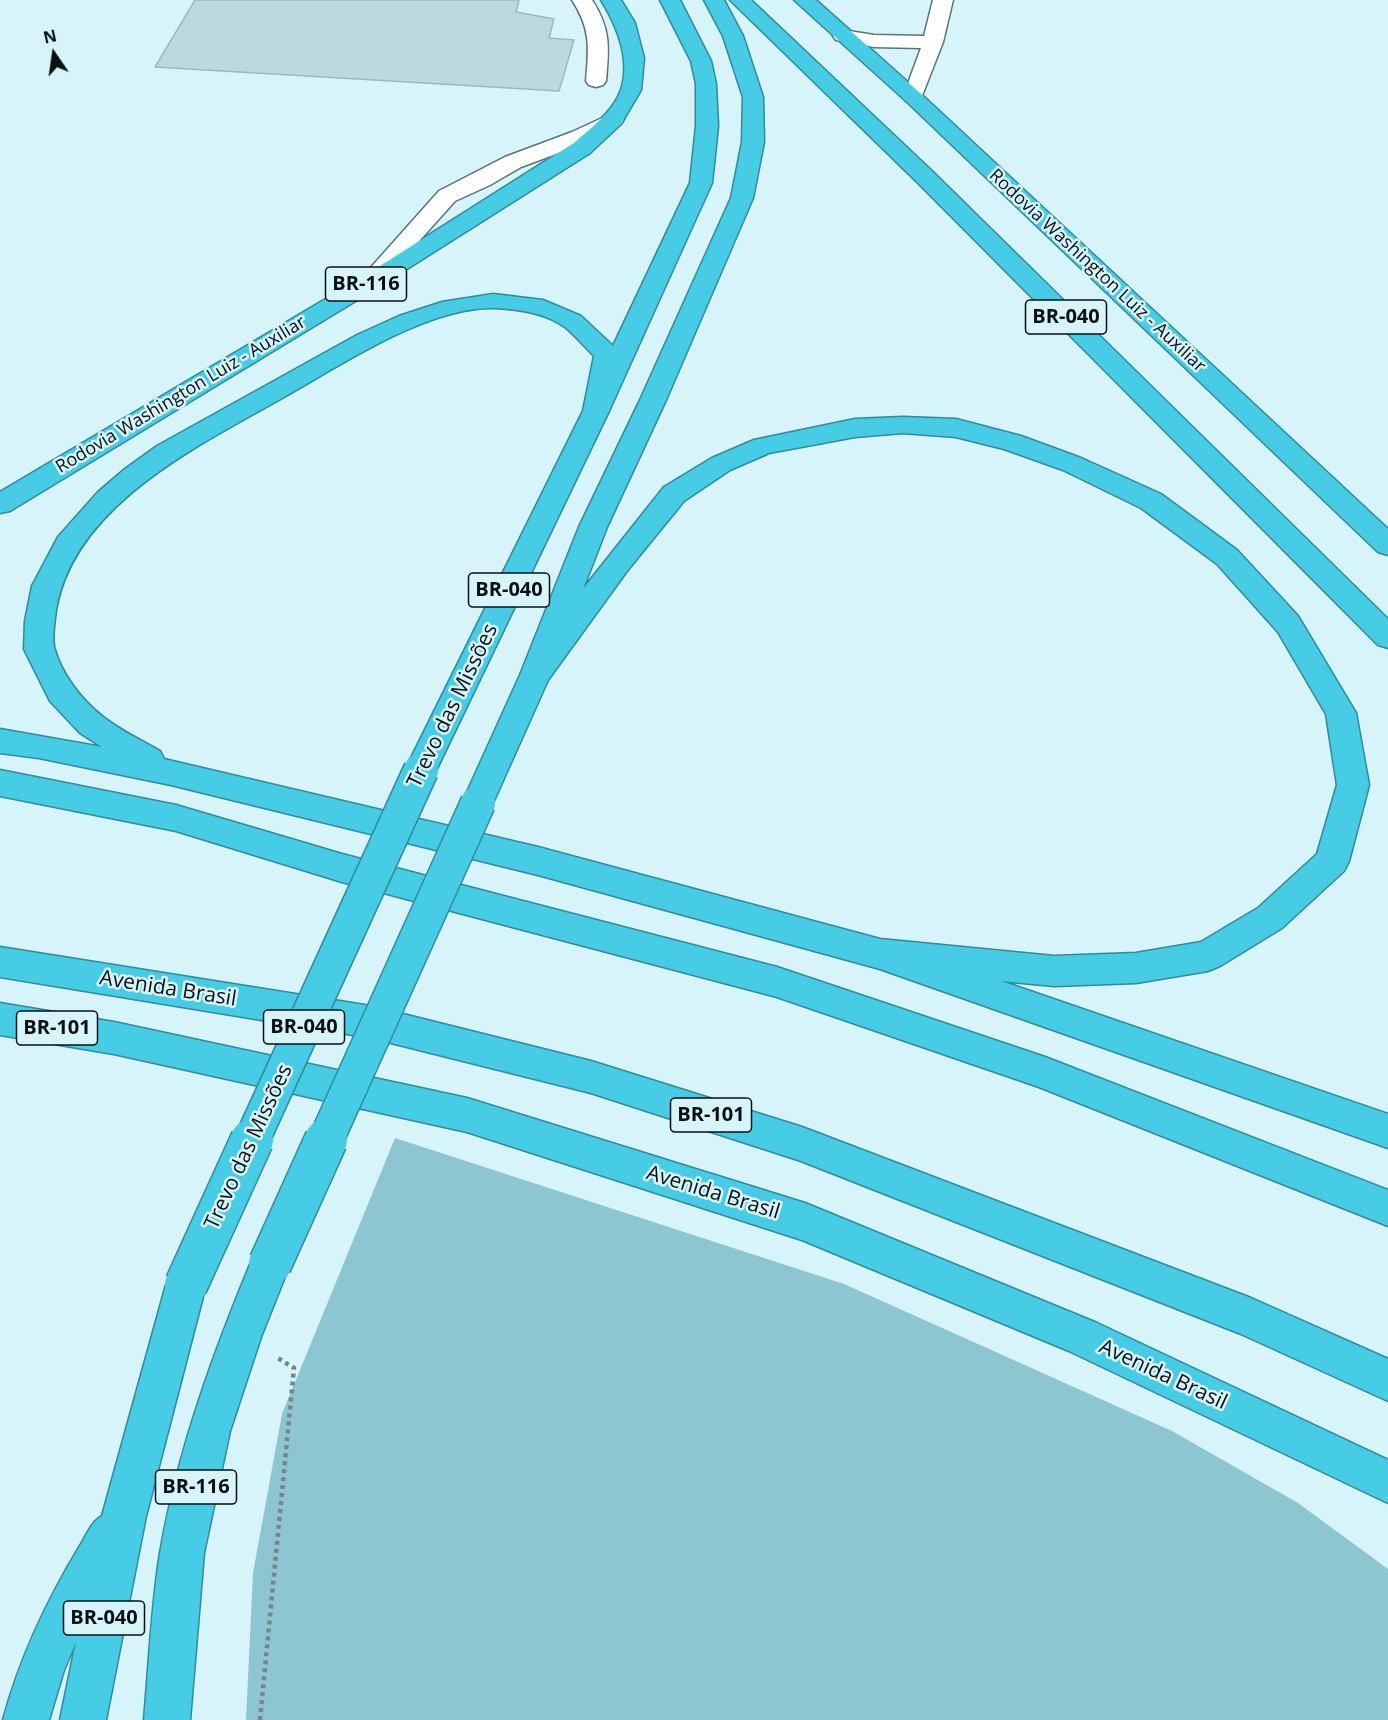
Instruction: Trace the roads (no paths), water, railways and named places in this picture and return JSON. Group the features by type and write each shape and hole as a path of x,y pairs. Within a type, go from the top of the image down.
{"highway":[{"name":"Rodovia Washington Luiz - Auxiliar","path":"0,504 369,283 582,148 614,119 631,90 634,58 625,23 611,0"},
{"name":"BR-040","path":"596,411 701,183 707,126 706,84 701,61 670,0"},
{"name":"BR-116","path":"167,1720 182,1553 209,1431 241,1337 270,1264 535,675 593,527 653,400 742,198 753,142 753,97 733,36 714,0"},
{"name":"BR-040","path":"740,0 934,186 1388,637"},
{"name":"Rodovia Washington Luiz - Auxiliar","path":"804,0 913,97 1388,545"},
{"path":"171,773 91,725 61,693 39,649 40,621 46,586 68,544 108,498 135,475 166,452 382,331 435,310 484,300 522,302 556,313 593,336 607,354 596,411"},
{"name":"Trevo das Missões","path":"83,1720 124,1516 186,1285 422,770 596,411"},
{"path":"535,675 617,564 674,494 721,464 763,446 855,428 903,425 956,428 1012,442 1072,464 1151,501 1227,557 1288,624 1341,713 1353,785 1332,861 1270,918 1208,956 1136,968 1054,971 880,954"},
{"path":"0,741 39,746 171,773 538,861 880,954 1388,1131"},
{"path":"0,783 176,818 342,868 777,982 1045,1073 1388,1208"},
{"name":"Avenida Brasil","path":"0,962 371,1022 591,1077 802,1144 1251,1318 1388,1380"},
{"name":"Avenida Brasil","path":"0,1019 114,1038 467,1115 805,1222 1083,1337 1388,1482"},
{"path":"1349,1463 1388,1493"},
{"path":"26,1720 33,1689 75,1593 124,1516"}],"lane":[{"path":"582,0 592,14 599,32 596,81"},
{"path":"913,97 933,42 943,0"},
{"path":"843,36 874,41 933,42"},
{"path":"369,283 447,196 482,180 513,162 580,137 614,119"}]}
